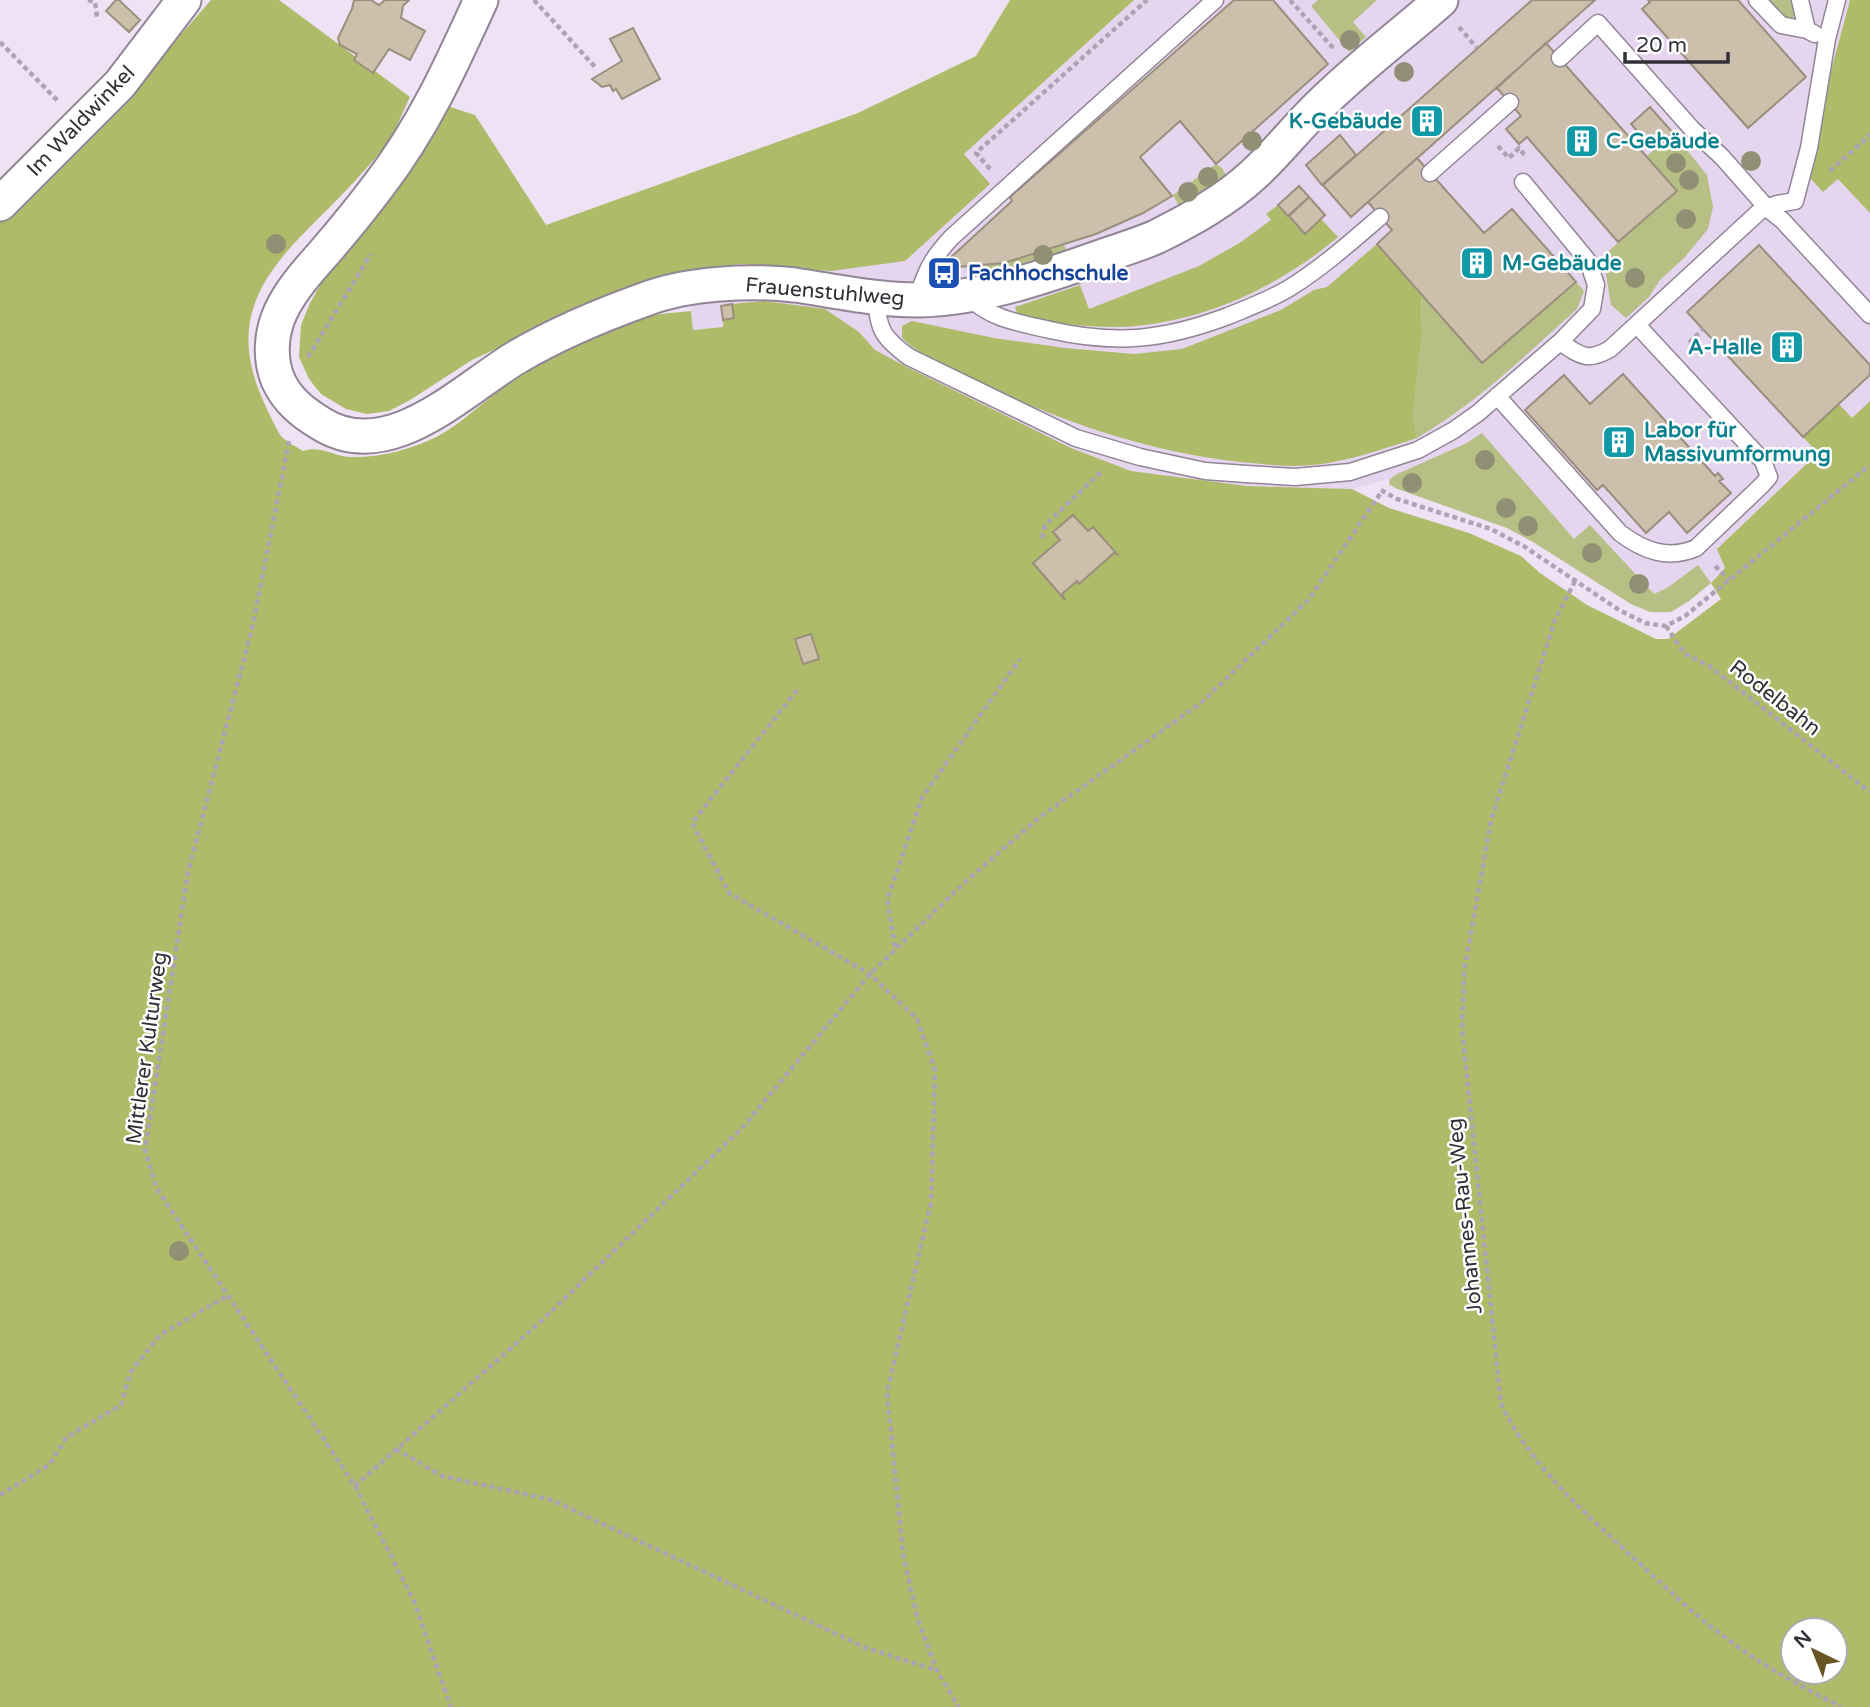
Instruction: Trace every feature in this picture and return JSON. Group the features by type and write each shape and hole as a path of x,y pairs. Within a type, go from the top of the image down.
{"street":[{"name":"Im Waldwinkel","path":"0,204 120,84 184,0"},
{"name":"Frauenstuhlweg","path":"481,0 424,120 379,185 301,280 279,315 273,338 272,360 277,377 285,393 303,413 330,430 357,437 382,436 410,425 446,406 486,376 557,335 654,296 690,288 760,283 792,285 876,298 917,300 965,295 1011,286 1151,239 1222,199 1252,177 1314,111 1441,0"}],"lane":[{"path":"917,300 926,271 938,251 1215,0"},
{"path":"1756,0 1781,25 1807,30 1826,39"},
{"path":"1800,0 1807,30"},
{"path":"1560,342 1577,353 1595,358 1610,349 1761,210 1795,201 1809,148 1826,39 1837,0"},
{"path":"1559,58 1598,23 1677,113 1870,315"},
{"path":"1430,173 1510,102"},
{"path":"876,298 877,320 886,340 909,357 1076,438 1205,471 1295,477 1350,472 1418,450 1454,430 1560,342 1592,309 1596,285 1588,261 1523,182"},
{"path":"965,295 996,318 1065,333 1120,339 1169,335 1232,314 1292,286 1380,217"},
{"path":"1497,396 1619,533 1637,546 1650,551 1674,555 1696,548 1769,477 1763,461 1637,326"}],"path":[{"path":"88,0 95,2 97,17"},
{"path":"534,0 596,68"},
{"path":"1007,187 976,153 1147,0"},
{"path":"1290,0 1355,74"},
{"path":"0,42 80,125"},
{"name":"Mittlerer Kulturweg","path":"303,413 289,438 252,629 188,872 145,1150 157,1189 355,1486 414,1601 452,1707"},
{"path":"1042,538 1045,525 1100,474 1109,448"},
{"path":"1350,472 1397,499 1491,528 1525,547 1619,610 1645,623 1666,626 1685,616 1870,465"},
{"path":"355,1486 537,1325 742,1128 870,974 966,881 1040,817 1201,703 1308,599 1382,491"},
{"name":"Johannes-Rau-Weg","path":"1575,581 1555,620 1491,820 1464,972 1462,1029 1501,1404 1520,1439 1537,1462 1599,1527 1702,1620 1759,1661 1841,1707"},
{"name":"Rodelbahn","path":"1666,626 1685,654 1708,665 1870,792"},
{"path":"895,948 887,900 923,796 1020,660"},
{"path":"797,690 692,823 729,893 870,974 917,1019 935,1070 931,1203 887,1392 903,1554 916,1617 937,1671 959,1707"},
{"path":"0,1495 49,1465 67,1437 121,1405 130,1373 160,1335 227,1296"},
{"path":"396,1450 442,1476 552,1500 866,1648 937,1671"}],"shaded area":[{"path":"1134,0 1850,0 1827,86 1838,178 1870,213 1870,401 1852,418 1838,404 1803,436 1818,453 1717,549 1725,568 1689,601 1671,612 1661,614 1631,604 1507,528 1395,488 1389,484 1389,479 1352,489 1247,486 1131,471 1071,448 905,366 875,350 859,332 764,301 733,304 734,318 724,327 693,330 688,270 741,264 831,271 989,185 964,154"}],"green space":[{"path":"211,0 279,0 410,97 383,149 290,248 261,290 252,312 249,336 251,363 260,393 281,436 303,451 315,449 350,457 369,457 423,443 454,426 502,389 548,359 582,339 633,319 691,311 693,330 723,327 723,320 734,318 732,304 764,301 825,309 859,332 875,350 1071,448 1131,471 1247,486 1352,489 1389,508 1469,533 1521,556 1540,573 1587,605 1656,639 1668,639 1721,599 1711,583 1725,568 1717,549 1818,453 1803,437 1839,404 1852,418 1870,401 1870,1707 0,1707 0,222"},
{"path":"1010,0 1134,0 964,154 990,184 905,261 831,271 741,264 688,270 627,288 472,360 389,411 367,414 346,409 321,394 309,379 299,357 301,325 310,303 328,271 425,146 450,107 475,115 546,225 858,113 976,56"},
{"path":"1318,0 1377,0 1353,22 1366,37 1349,52 1311,6"},
{"path":"1769,0 1792,0 1795,15 1790,20 1785,18"},
{"path":"1850,0 1870,0 1870,213 1838,179 1823,192 1808,176 1827,86"},
{"path":"1673,133 1707,175 1713,207 1708,229 1684,258 1660,280 1649,297 1626,318 1611,305 1603,256 1677,191 1647,156"},
{"path":"1216,164 1227,177 1179,206 1173,195"},
{"path":"1278,205 1305,233 1321,219 1338,237 1293,270 1243,297 1191,316 1136,326 1092,326 1019,319 1015,307 1080,285 1089,309 1199,266 1241,242 1271,220 1266,214"},
{"path":"1377,244 1421,294 1422,334 1413,414 1417,438 1341,461 1293,466 1272,465 1177,452 1104,433 1000,392 932,360 902,338 902,326 912,321 994,338 1065,348 1134,354 1182,349 1281,310 1314,290 1327,287"},
{"path":"1064,245 1067,251 1033,262 976,272 972,268 1004,263"},
{"path":"1576,282 1584,291 1577,309 1481,394 1417,438 1413,414 1422,334 1421,294 1549,305"},
{"path":"1482,433 1574,539 1590,525 1654,594 1667,588 1698,565 1711,583 1671,612 1650,612 1631,604 1507,528 1389,484 1390,479 1397,474 1465,444"}],"building":[{"path":"116,0 140,20 129,32 106,11"},
{"path":"354,0 371,0 379,5 385,0 409,0 403,6 401,18 425,31 410,60 389,49 373,73 354,60 357,54 340,45 338,38"},
{"path":"1234,0 1273,0 1328,64 1216,164 1180,121 1140,157 1172,196 1143,213 1096,234 1004,263 945,268 948,260 1012,201 1010,197"},
{"name":"K-Gebäude","path":"1532,0 1595,0 1351,217 1323,185"},
{"path":"1648,0 1738,0 1806,77 1748,128 1642,9 1650,2"},
{"path":"633,28 660,79 622,99 610,85 602,87 592,79 622,61 610,39"},
{"name":"C-Gebäude","path":"1546,43 1677,191 1618,242 1527,137 1519,144 1506,129 1521,116 1497,88"},
{"path":"1650,107 1673,133 1654,150 1631,124"},
{"path":"1340,135 1356,155 1322,185 1306,165"},
{"name":"M-Gebäude","path":"1417,158 1484,233 1512,209 1576,282 1482,363 1377,244 1392,230 1368,202"},
{"path":"1299,186 1309,197 1288,216 1278,205"},
{"path":"1309,197 1325,215 1305,234 1289,216"},
{"name":"A-Halle","path":"1759,245 1870,365 1870,375 1803,437 1687,312"},
{"path":"732,304 734,318 723,320 721,306"},
{"name":"Labor für Massivumformung","path":"1623,374 1715,476 1718,473 1723,479 1719,481 1731,493 1687,533 1669,512 1646,533 1603,485 1597,490 1525,410 1564,375 1590,404"},
{"path":"1073,515 1088,531 1093,527 1117,554 1114,553 1079,584 1077,581 1062,594 1065,600 1033,563 1060,540 1053,532"},
{"path":"811,634 819,659 803,664 795,639"}],"place":[{"name":"K-Gebäude","path":"1427,121"},
{"name":"C-Gebäude","path":"1582,141"},
{"name":"M-Gebäude","path":"1477,263"},
{"name":"Fachhochschule","path":"944,273"},
{"name":"A-Halle","path":"1787,347"},
{"name":"Labor für Massivumformung","path":"1619,442"}]}
